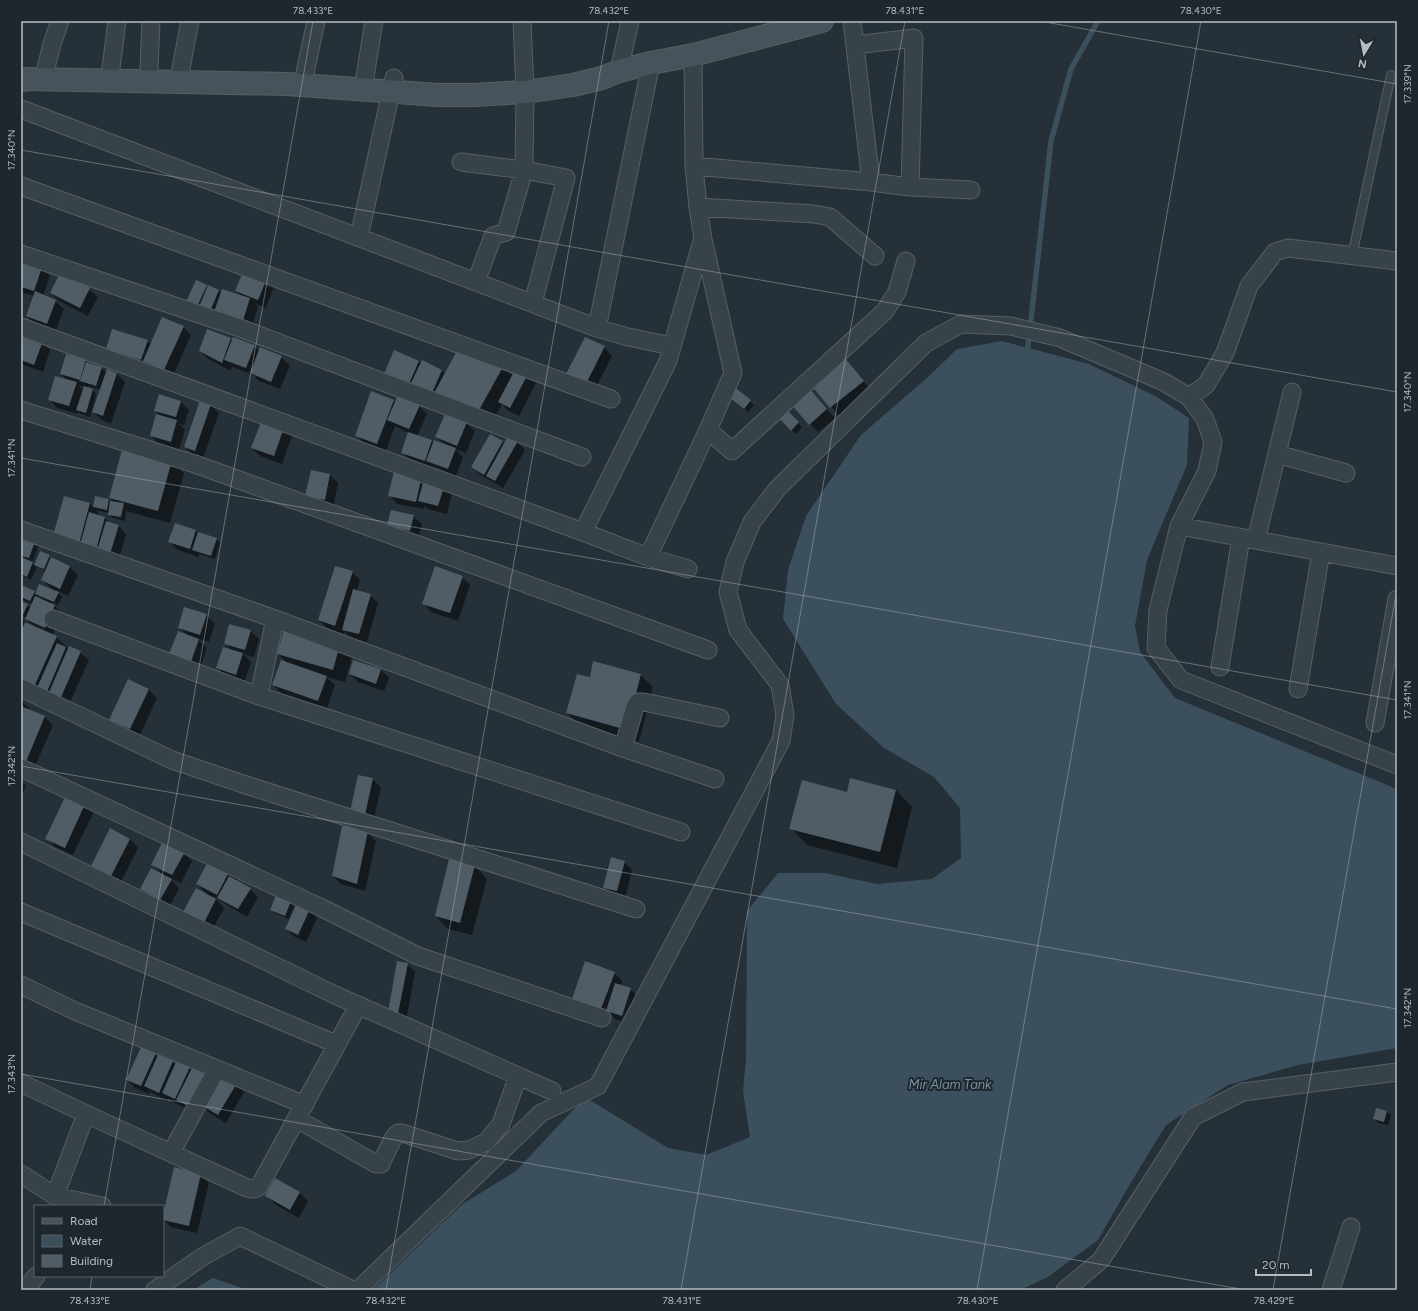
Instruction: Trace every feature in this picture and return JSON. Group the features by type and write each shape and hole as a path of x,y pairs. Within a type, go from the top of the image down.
{"main road":[{"path":"21,66 46,68 149,68 182,74 288,84 393,85 441,82 525,86 581,83 602,78 619,71 693,55 822,21"},
{"path":"21,80 182,74 305,73 365,77 393,85"}],"street":[{"path":"46,68 60,21"},
{"path":"111,68 117,21"},
{"path":"149,68 151,21"},
{"path":"182,74 190,21"},
{"path":"305,73 316,21"},
{"path":"365,77 374,21"},
{"path":"476,282 493,236 506,232 524,170 525,86 522,21"},
{"path":"619,71 630,21"},
{"path":"852,21 871,182"},
{"path":"855,44 914,38 910,187"},
{"path":"648,557 734,373 703,239 698,207 694,166 693,55"},
{"path":"597,328 651,63"},
{"path":"359,237 393,85"},
{"path":"21,108 597,328 628,337 672,346"},
{"path":"461,162 524,170 566,178 533,303"},
{"path":"694,166 871,182 910,187 971,190"},
{"path":"21,186 611,399"},
{"path":"698,207 814,214 830,217 875,256"},
{"path":"583,532 668,361 703,239"},
{"path":"1189,397 1206,385 1225,353 1249,286 1275,252 1288,248 1397,261"},
{"path":"21,254 240,328 582,458"},
{"path":"708,430 732,451 885,312 897,292 906,261"},
{"path":"358,1290 541,1113 598,1086 781,742 785,715 780,685 738,630 728,592 735,562 752,522 777,489 926,343 961,324 1011,326 1060,338 1164,382 1189,397 1205,419 1213,442 1207,471 1179,526 1158,610 1156,648 1181,680 1397,765"},
{"path":"21,327 648,557 688,568"},
{"path":"1220,667 1249,539 1278,454 1292,392"},
{"path":"21,410 195,464 708,650"},
{"path":"1278,454 1346,473"},
{"path":"1179,526 1397,566"},
{"path":"21,530 275,619 623,748 715,779"},
{"path":"1298,689 1321,552"},
{"path":"1375,723 1397,599"},
{"path":"53,619 259,696 681,832"},
{"path":"259,696 275,619"},
{"path":"21,688 172,760 636,909"},
{"path":"623,748 635,707 638,702 720,718"},
{"path":"21,768 322,908 418,956 602,1018"},
{"path":"21,842 358,1006 552,1091"},
{"path":"21,912 336,1044"},
{"path":"21,985 75,1011 217,1069 301,1112 376,1164 381,1164 394,1137 398,1133 402,1132 458,1151 469,1150 486,1142 501,1124 518,1076"},
{"path":"21,1083 247,1188 254,1189 259,1187 358,1006"},
{"path":"171,1152 217,1069"},
{"path":"1065,1290 1102,1260 1193,1117 1243,1092 1397,1072"},
{"path":"62,1200 86,1114"},
{"path":"21,1174 62,1200 95,1205"},
{"path":"1331,1290 1351,1227"},
{"path":"155,1290 202,1257 240,1236 353,1290"},
{"path":"26,1290 35,1277"}],"lane":[{"path":"1352,256 1391,75"}],"water":[{"name":"Mir Alam Tank","path":"1002,341 1089,364 1157,397 1189,418 1187,465 1147,560 1135,626 1140,652 1175,698 1397,789 1397,1048 1298,1065 1228,1085 1166,1125 1098,1240 1048,1277 1020,1290 373,1290 461,1205 516,1171 585,1097 668,1148 706,1155 750,1137 743,1091 746,1058 747,911 778,873 825,873 877,884 932,879 961,858 960,808 934,777 884,748 836,704 783,619 788,570 806,516 861,435 929,376 957,349"},
{"path":"213,1278 248,1290 193,1290"}],"building":[{"path":"21,260 42,267 34,291 21,287"},
{"path":"244,269 267,278 258,300 235,291"},
{"path":"60,273 90,288 80,308 50,293"},
{"path":"196,280 207,285 196,309 185,304"},
{"path":"208,285 219,290 209,314 198,309"},
{"path":"222,289 250,298 242,324 213,315"},
{"path":"35,291 56,300 47,324 26,316"},
{"path":"162,317 184,326 164,370 143,361"},
{"path":"112,329 148,340 141,360 106,349"},
{"path":"207,329 231,338 222,363 199,351"},
{"path":"21,333 43,341 34,365 21,360"},
{"path":"233,337 255,345 246,368 224,360"},
{"path":"585,337 605,346 586,384 566,374"},
{"path":"260,347 282,356 271,382 250,373"},
{"path":"459,347 504,365 478,412 434,393"},
{"path":"394,350 419,361 409,384 384,374"},
{"path":"66,354 86,359 80,380 60,374"},
{"path":"844,357 864,381 830,408 810,384"},
{"path":"422,360 442,370 432,393 411,383"},
{"path":"86,362 102,367 96,386 80,381"},
{"path":"516,368 528,374 510,408 498,402"},
{"path":"107,369 117,373 103,416 92,412"},
{"path":"55,376 77,382 69,406 48,400"},
{"path":"84,386 93,389 86,413 76,410"},
{"path":"733,386 751,400 744,409 726,395"},
{"path":"809,388 827,409 809,425 791,404"},
{"path":"371,391 394,400 377,444 355,436"},
{"path":"159,394 181,401 176,417 154,411"},
{"path":"398,395 420,405 409,429 387,420"},
{"path":"200,400 211,404 195,451 184,447"},
{"path":"786,409 799,422 791,431 778,417"},
{"path":"156,414 177,420 171,442 150,436"},
{"path":"445,414 467,422 457,446 435,437"},
{"path":"263,417 285,425 274,456 251,448"},
{"path":"408,432 432,440 425,461 401,453"},
{"path":"490,434 503,441 484,475 471,467"},
{"path":"508,436 518,441 495,481 486,476"},
{"path":"434,440 456,448 448,469 426,461"},
{"path":"123,446 172,460 158,511 109,498"},
{"path":"311,470 330,474 325,500 305,496"},
{"path":"394,471 421,480 416,502 388,496"},
{"path":"424,479 445,484 438,506 418,501"},
{"path":"64,496 90,503 79,544 53,536"},
{"path":"95,496 109,499 107,510 93,507"},
{"path":"110,501 124,503 121,517 108,515"},
{"path":"391,510 414,515 410,531 387,525"},
{"path":"89,512 105,517 96,550 80,545"},
{"path":"106,521 119,525 110,554 97,551"},
{"path":"175,523 196,530 190,549 168,542"},
{"path":"198,532 217,538 211,556 192,550"},
{"path":"21,539 36,539 29,558 21,556"},
{"path":"40,551 50,555 44,569 34,565"},
{"path":"21,557 33,562 27,577 21,574"},
{"path":"51,557 70,566 60,589 41,580"},
{"path":"335,566 353,571 335,626 318,620"},
{"path":"435,566 463,576 450,613 422,604"},
{"path":"39,584 59,592 54,602 35,594"},
{"path":"21,585 35,591 30,601 21,597"},
{"path":"353,589 371,594 359,634 342,630"},
{"path":"35,596 55,605 45,628 25,619"},
{"path":"21,601 28,604 23,615 21,614"},
{"path":"184,607 207,614 200,635 178,628"},
{"path":"25,622 57,636 33,689 21,683 21,632"},
{"path":"229,624 251,630 245,650 224,644"},
{"path":"284,629 340,644 333,670 277,654"},
{"path":"178,631 199,639 191,662 169,654"},
{"path":"57,643 66,647 46,694 36,690"},
{"path":"69,646 81,651 59,702 47,697"},
{"path":"223,647 243,653 236,675 216,668"},
{"path":"281,660 327,676 318,701 272,685"},
{"path":"353,660 381,669 376,684 349,674"},
{"path":"593,661 641,674 627,730 566,713 577,674 590,677"},
{"path":"128,679 149,689 130,729 109,720"},
{"path":"21,706 45,716 25,764 21,762"},
{"path":"358,775 373,778 365,815 350,812"},
{"path":"850,778 896,790 880,852 789,829 802,780 847,792"},
{"path":"66,795 85,804 65,848 45,839"},
{"path":"342,826 368,831 357,884 332,876"},
{"path":"110,828 130,839 111,876 91,866"},
{"path":"163,841 185,852 172,875 151,865"},
{"path":"611,857 625,861 617,891 603,888"},
{"path":"449,859 475,865 460,923 435,916"},
{"path":"209,860 230,870 217,895 196,884"},
{"path":"151,868 172,879 160,900 140,889"},
{"path":"229,876 251,888 238,909 217,898"},
{"path":"196,888 216,899 204,923 183,912"},
{"path":"278,890 293,896 285,916 270,910"},
{"path":"297,903 310,909 298,935 285,929"},
{"path":"397,961 408,963 398,1014 388,1012"},
{"path":"585,961 615,972 601,1009 572,999"},
{"path":"615,983 631,988 622,1016 606,1011"},
{"path":"141,1047 156,1053 141,1086 126,1080"},
{"path":"158,1055 173,1061 159,1093 144,1086"},
{"path":"177,1060 190,1067 175,1099 162,1093"},
{"path":"193,1066 211,1074 194,1109 176,1100"},
{"path":"220,1073 237,1083 218,1115 201,1105"},
{"path":"1376,1108 1387,1111 1384,1122 1373,1119"},
{"path":"174,1167 201,1174 189,1226 164,1220 164,1211"},
{"path":"275,1178 300,1192 290,1210 265,1196"}],"waterway":[{"path":"1027,355 1051,141 1071,69 1098,21"}]}
